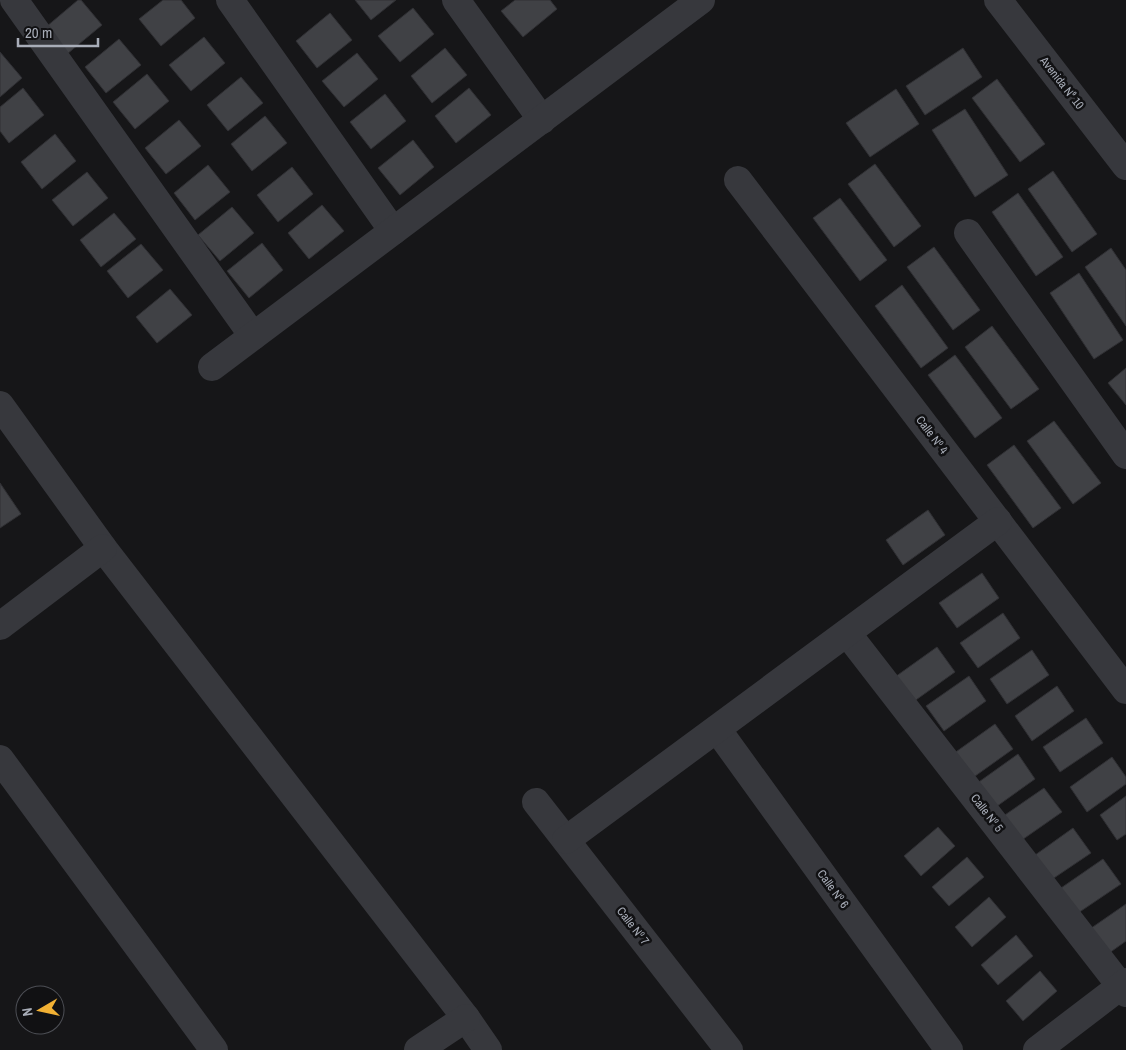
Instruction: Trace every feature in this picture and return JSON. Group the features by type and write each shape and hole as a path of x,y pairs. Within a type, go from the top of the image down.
{"street":[{"path":"14,0 253,336"},
{"path":"230,0 393,231"},
{"path":"456,0 542,120"},
{"path":"212,367 701,0"},
{"name":"Avenida N⁰ 10","path":"998,0 1126,166"},
{"name":"Calle Nº 4","path":"738,180 1126,690"},
{"path":"968,233 1126,455"},
{"path":"0,405 103,548 466,1018 488,1050"},
{"path":"566,840 998,521"},
{"path":"0,626 103,548"},
{"name":"Calle Nº 5","path":"847,633 1124,987"},
{"name":"Calle Nº 6","path":"717,729 949,1050"},
{"path":"0,760 214,1050"},
{"name":"Calle Nº 7","path":"536,802 729,1050"},
{"path":"1037,1050 1124,987"},
{"path":"418,1050 466,1018"}],"building":[{"path":"78,0 81,0 102,25 67,54 46,27"},
{"path":"163,0 181,0 195,18 161,46 139,19"},
{"path":"355,0 396,0 371,20"},
{"path":"515,0 550,0 557,9 523,37 501,11"},
{"path":"413,8 434,34 400,62 378,36"},
{"path":"330,13 352,40 317,68 296,41"},
{"path":"204,37 225,63 191,91 169,65"},
{"path":"119,39 141,65 106,93 85,67"},
{"path":"445,48 467,75 432,103 411,76"},
{"path":"963,48 982,77 925,115 906,86"},
{"path":"0,52 22,78 0,97"},
{"path":"357,53 378,79 344,107 322,81"},
{"path":"147,74 169,101 135,129 113,102"},
{"path":"241,77 263,103 228,131 207,105"},
{"path":"997,79 1045,144 1020,162 972,98"},
{"path":"23,88 44,115 9,143 0,131 0,107"},
{"path":"469,88 491,115 456,143 435,116"},
{"path":"896,89 919,124 870,157 846,123"},
{"path":"385,94 406,121 371,149 350,122"},
{"path":"965,109 1008,175 975,197 932,130"},
{"path":"265,116 287,143 252,171 231,144"},
{"path":"179,120 201,146 166,174 145,148"},
{"path":"55,134 76,161 42,189 21,162"},
{"path":"413,140 434,167 400,195 378,168"},
{"path":"875,164 921,226 894,247 848,184"},
{"path":"208,165 230,192 195,220 174,193"},
{"path":"292,167 313,194 278,222 257,195"},
{"path":"1053,171 1097,234 1072,252 1028,189"},
{"path":"87,172 108,198 73,226 52,200"},
{"path":"1018,193 1063,257 1036,276 992,212"},
{"path":"840,198 887,260 860,281 813,218"},
{"path":"322,205 344,231 309,259 288,233"},
{"path":"232,207 254,233 220,261 198,235"},
{"path":"114,213 136,239 101,267 80,240"},
{"path":"262,243 283,270 249,298 227,271"},
{"path":"141,244 163,270 128,298 107,271"},
{"path":"934,247 980,310 953,330 907,267"},
{"path":"1111,248 1126,270 1126,326 1085,267"},
{"path":"1079,273 1123,340 1094,359 1050,293"},
{"path":"902,285 948,348 921,368 875,306"},
{"path":"170,289 192,315 157,343 136,317"},
{"path":"992,326 1039,389 1011,409 965,347"},
{"path":"955,355 1002,418 975,438 928,375"},
{"path":"1126,368 1126,405 1108,383"},
{"path":"1054,421 1101,483 1073,504 1027,441"},
{"path":"1014,445 1061,508 1033,528 987,465"},
{"path":"0,483 21,514 0,528"},
{"path":"928,510 945,535 903,565 886,540"},
{"path":"982,573 999,598 957,628 939,603"},
{"path":"1003,613 1020,638 978,668 960,643"},
{"path":"937,647 955,672 913,702 895,677"},
{"path":"1032,650 1049,675 1007,704 990,679"},
{"path":"969,676 986,701 944,731 926,706"},
{"path":"1057,686 1074,711 1032,741 1015,716"},
{"path":"1086,718 1103,743 1060,772 1043,747"},
{"path":"995,724 1013,749 971,779 953,754"},
{"path":"1018,754 1035,779 993,809 976,784"},
{"path":"1112,757 1126,777 1126,784 1087,812 1070,787"},
{"path":"1044,788 1062,812 1019,842 1002,817"},
{"path":"1126,796 1126,834 1117,840 1100,815"},
{"path":"938,827 955,846 921,876 904,856"},
{"path":"1073,828 1091,853 1048,882 1031,858"},
{"path":"967,857 984,877 949,906 932,887"},
{"path":"1103,859 1121,884 1078,913 1061,888"},
{"path":"989,897 1006,917 972,947 955,927"},
{"path":"1126,904 1126,941 1105,956 1087,931"},
{"path":"1016,935 1033,956 998,985 981,965"},
{"path":"1040,971 1057,991 1023,1021 1006,1001"}]}
